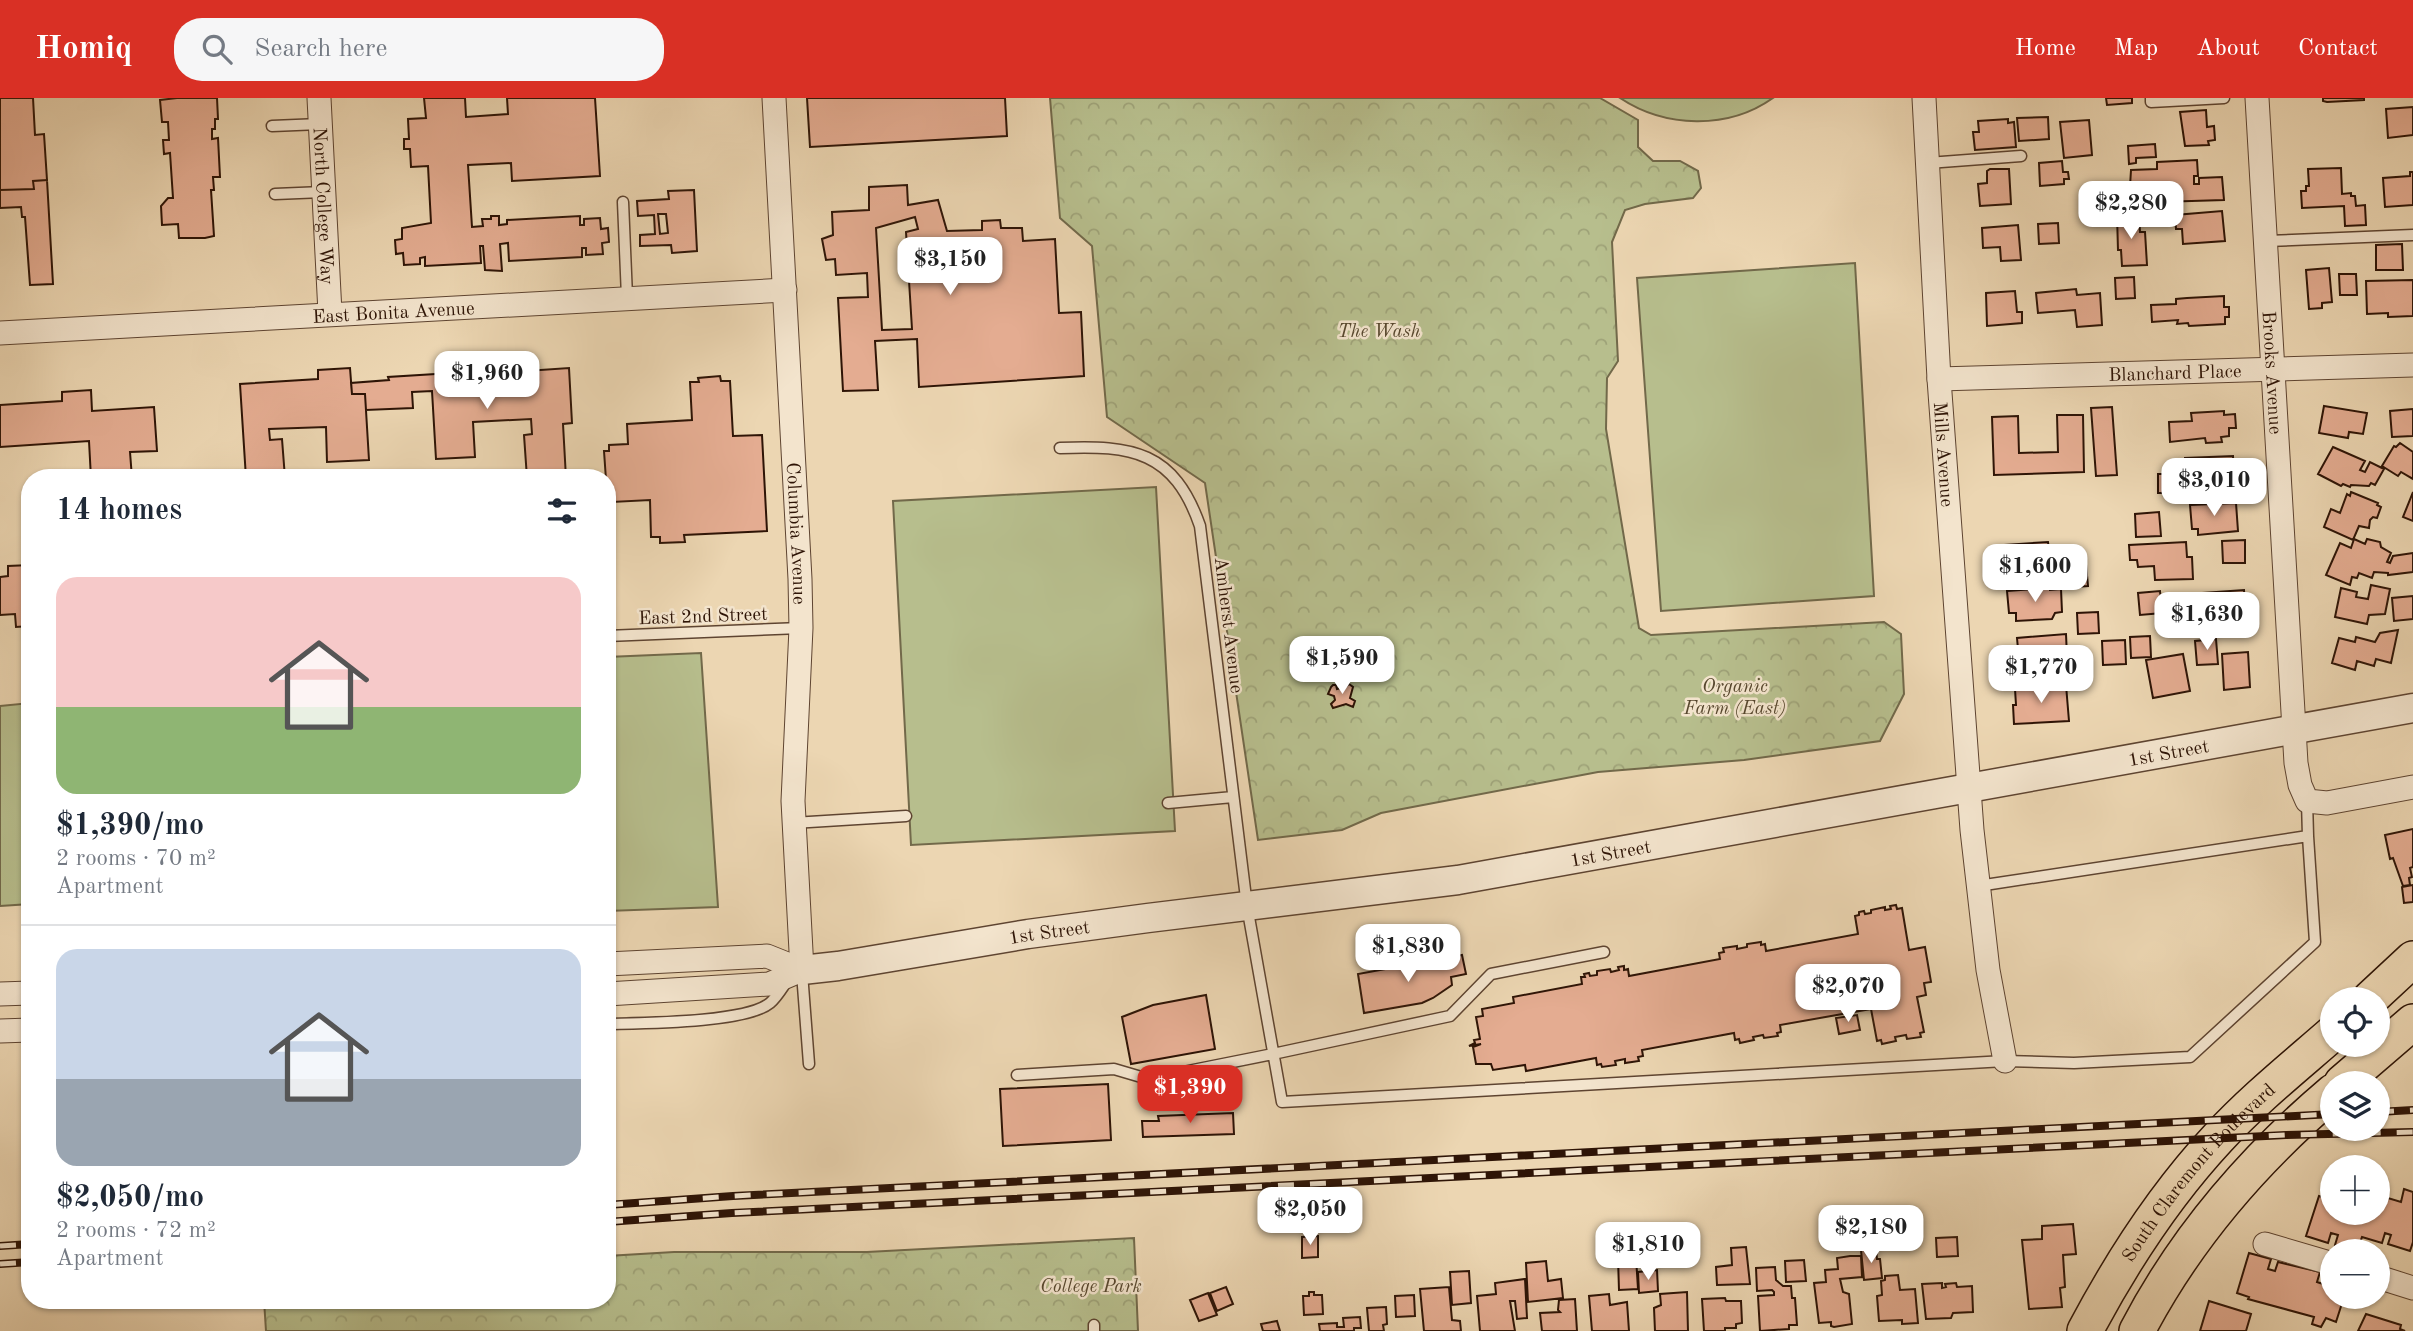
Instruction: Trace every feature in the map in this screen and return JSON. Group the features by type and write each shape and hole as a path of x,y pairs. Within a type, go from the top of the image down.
{"main road":[{"path":"2383,987 2413,959"},
{"path":"2357,1071 2413,1022"},
{"name":"South Claremont Boulevard","path":"2085,1331 2107,1289 2152,1217 2237,1119 2320,1045"},
{"name":"South Claremont Boulevard","path":"2137,1331 2189,1244 2247,1175 2320,1103"}],"street":[{"name":"North College Way","path":"319,98 330,313"},
{"name":"Columbia Avenue","path":"775,98 800,579 801,628 793,823 797,972"},
{"name":"Mills Avenue","path":"1923,98 1939,379 1969,789 1988,970 2005,1061"},
{"name":"Brooks Avenue","path":"2258,98 2296,763 2307,801"},
{"name":"East Bonita Avenue","path":"0,333 785,290"},
{"name":"Blanchard Place","path":"1939,379 2413,365"},
{"name":"1st Street","path":"616,993 769,984 797,972 1028,934 1458,880 2413,708"},
{"path":"2307,801 2327,803 2413,787"},
{"name":"1st Street","path":"616,964 767,956 797,972"},
{"path":"0,995 21,994"},
{"path":"0,1031 21,1030"},
{"path":"2265,1244 2320,1260"},
{"path":"2390,1281 2413,1288"}],"lane":[{"path":"2151,98 2151,102 2224,98"},
{"path":"272,126 320,124"},
{"path":"1928,163 2021,156"},
{"path":"275,194 323,192"},
{"path":"623,202 627,297"},
{"path":"2267,241 2413,235"},
{"name":"Amherst Avenue","path":"1060,447 1105,446 1146,456 1181,485 1192,505 1199,526 1247,906 1282,1102 2005,1061"},
{"name":"East 2nd Street","path":"616,636 801,628"},
{"path":"1168,803 1233,797"},
{"path":"2005,1061 2074,1063 2190,1057 2315,942 2307,801"},
{"path":"793,823 906,817"},
{"path":"1978,886 2308,836"},
{"path":"1017,1074 1114,1069 1148,1079 1273,1054 1450,1016 1491,974 1604,951"},
{"path":"616,1024 719,1019 761,1008 770,1003 797,972"},
{"path":"797,972 809,1064"}],"green space":[{"name":"The Wash","path":"1050,98 1600,98 1638,120 1638,147 1653,161 1680,161 1698,171 1701,188 1693,198 1645,204 1625,210 1612,242 1618,361 1607,378 1606,429 1639,628 1651,635 1884,622 1901,634 1904,694 1880,741 1744,760 1598,772 1381,813 1342,830 1258,840 1205,483 1107,417 1092,246 1060,218"},
{"path":"1620,98 1773,98 1736,116 1696,121 1657,115"},
{"path":"1855,263 1874,596 1661,611 1637,278"},
{"path":"1156,487 1175,831 911,845 893,501"},
{"path":"701,653 718,907 616,911 616,657"},
{"path":"21,704 21,905 0,906 0,706"},
{"name":"College Park","path":"1134,1238 1138,1331 266,1331 265,1309 616,1309 616,1255 674,1252 867,1252"}],"building":[{"path":"0,98 33,98 35,135 44,134 47,180 33,181 34,189 0,190"},
{"path":"217,98 218,119 215,119 215,129 212,129 212,139 218,138 220,177 213,177 214,190 211,190 214,236 179,238 178,224 162,225 161,206 168,198 173,198 170,153 164,154 163,140 169,140 168,122 162,122 160,100"},
{"path":"424,98 465,98 466,117 508,114 507,98 595,98 600,176 512,181 511,163 468,165 472,227 483,226 482,219 491,219 491,216 499,216 499,225 507,224 507,220 580,216 580,225 584,225 584,219 600,218 601,229 608,228 609,242 602,243 603,254 586,255 586,248 582,248 582,257 509,261 508,243 500,244 502,271 485,270 483,246 480,246 481,263 425,266 425,257 420,258 420,264 404,265 403,253 396,254 395,240 402,239 402,228 431,223 428,166 411,167 410,149 404,149 404,139 409,139 408,119 426,118"},
{"path":"807,98 1005,98 1007,136 810,147"},
{"path":"2106,98 2132,98 2132,103 2107,105"},
{"path":"2323,98 2364,100 2327,102 2323,101"},
{"path":"2413,107 2413,135 2388,138 2386,109"},
{"path":"2206,110 2207,127 2214,126 2215,140 2208,141 2209,145 2185,146 2180,112"},
{"path":"2048,117 2049,139 2019,141 2017,118"},
{"path":"2008,119 2008,123 2014,122 2016,147 1975,150 1973,132 1979,132 1978,121"},
{"path":"2089,120 2092,155 2064,158 2060,122"},
{"path":"2155,144 2156,157 2136,158 2136,163 2129,164 2128,146"},
{"path":"2197,160 2198,176 2194,176 2194,184 2199,184 2199,178 2222,177 2224,200 2159,202 2159,190 2145,190 2146,202 2129,203 2131,170 2157,169 2157,162"},
{"path":"2062,161 2063,172 2068,172 2069,179 2064,179 2064,184 2040,186 2039,163"},
{"path":"2341,168 2342,194 2351,193 2351,196 2355,196 2356,206 2365,205 2366,225 2345,226 2344,206 2302,208 2301,191 2306,191 2306,186 2309,186 2308,169"},
{"path":"2009,169 2011,204 1980,206 1978,184 1987,183 1987,171"},
{"path":"2410,172 2413,172 2413,205 2385,207 2383,178 2410,176"},
{"path":"47,180 53,284 30,285 25,217 22,217 21,207 0,208 0,190 34,189 33,181"},
{"path":"907,185 908,205 938,200 947,231 982,230 982,221 1000,220 1001,228 1022,228 1023,241 1055,239 1059,313 1081,312 1084,376 919,387 917,339 875,341 878,390 843,391 838,298 868,297 867,273 836,275 835,259 826,260 822,239 833,235 832,212 869,210 869,187","holes":["915,217 918,229 906,232 912,329 882,330 876,228"]},
{"path":"694,190 697,251 672,253 671,245 640,246 640,235 655,234 654,215 638,216 637,201 669,199 668,191","holes":["658,214 666,214 668,233 660,234"]},
{"path":"2222,211 2225,241 2183,244 2182,229 2176,229 2175,215"},
{"path":"2139,214 2140,232 2145,232 2147,265 2122,266 2121,250 2118,250 2117,215"},
{"path":"2058,223 2059,243 2039,244 2038,224"},
{"path":"2018,225 2021,260 2001,261 2000,247 1983,248 1982,228"},
{"path":"2402,244 2403,270 2376,270 2376,245"},
{"path":"2329,268 2332,302 2322,303 2322,308 2309,309 2306,270"},
{"path":"2339,274 2356,274 2357,295 2340,295"},
{"path":"2134,277 2135,298 2116,299 2115,278"},
{"path":"2413,280 2413,316 2367,314 2366,281"},
{"path":"2076,289 2077,295 2100,293 2102,325 2077,327 2075,310 2038,313 2036,293"},
{"path":"2015,291 2017,312 2022,312 2022,323 1987,326 1986,293"},
{"path":"2224,296 2224,307 2229,307 2229,317 2225,317 2225,324 2189,326 2188,323 2177,324 2178,320 2152,322 2151,305 2176,304 2176,299"},
{"path":"350,368 352,394 365,394 369,460 327,462 326,427 269,429 270,440 282,439 284,469 245,469 240,384 318,379 318,370"},
{"path":"569,368 572,423 563,424 566,469 526,469 524,435 532,434 531,419 473,422 475,457 436,459 432,391 412,392 413,408 366,410 365,394 352,394 351,383 389,380 388,377 484,371 485,381 513,380 512,372"},
{"path":"720,376 721,381 730,381 733,436 762,435 767,531 684,535 685,542 660,543 660,537 651,537 650,500 616,502 616,469 605,469 604,451 609,451 609,445 628,444 627,424 692,420 690,382 699,382 698,378"},
{"path":"91,390 92,411 154,407 157,451 130,452 131,469 91,469 89,441 0,447 0,405 62,401 62,392"},
{"path":"2324,406 2367,413 2363,434 2349,432 2348,438 2319,433"},
{"path":"2112,407 2117,475 2096,476 2091,408"},
{"path":"2413,409 2413,436 2392,437 2390,411"},
{"path":"2224,411 2224,415 2235,414 2236,428 2229,428 2229,436 2221,437 2222,442 2206,443 2205,438 2170,442 2169,422 2192,421 2191,413"},
{"path":"2057,415 2083,415 2084,472 1994,475 1992,417 2018,416 2019,453 2058,452"},
{"path":"2400,443 2413,452 2413,479 2401,472 2398,476 2382,466 2394,446"},
{"path":"2333,447 2365,461 2360,470 2365,472 2370,462 2384,469 2375,485 2371,483 2369,486 2341,486 2318,474"},
{"path":"2233,456 2234,477 2228,477 2228,482 2186,484 2185,458"},
{"path":"2158,474 2173,474 2174,493 2158,493"},
{"path":"2351,492 2378,503 2381,507 2377,518 2370,520 2369,528 2359,526 2353,540 2324,527 2331,509 2340,513 2347,494 2350,496"},
{"path":"2413,492 2413,521 2403,517"},
{"path":"2236,503 2238,531 2198,535 2198,529 2192,529 2190,505"},
{"path":"2159,512 2161,536 2136,537 2135,514"},
{"path":"2354,539 2365,544 2367,539 2380,542 2381,547 2391,553 2387,562 2390,563 2393,556 2413,553 2413,572 2388,575 2374,572 2372,578 2359,573 2357,578 2352,577 2350,585 2326,575 2340,543 2351,548"},
{"path":"2245,540 2245,563 2223,563 2222,541"},
{"path":"2048,542 2049,550 2054,550 2054,568 2028,570 2028,578 2009,579 2005,545"},
{"path":"2186,542 2187,557 2192,557 2193,579 2155,580 2154,566 2138,567 2137,560 2130,560 2129,545"},
{"path":"2086,564 2088,586 2059,588 2058,566"},
{"path":"21,565 21,627 16,627 15,614 0,615 0,577 8,576 8,566"},
{"path":"2371,585 2390,589 2385,614 2369,615 2367,624 2335,617 2341,588 2357,592 2356,597 2368,599"},
{"path":"2061,589 2062,612 2055,613 2052,619 2016,621 2016,613 2009,613 2007,591"},
{"path":"2244,590 2246,620 2216,622 2216,613 2204,614 2203,593"},
{"path":"2160,591 2162,613 2140,615 2138,593"},
{"path":"2413,596 2413,619 2394,621 2392,598"},
{"path":"2098,612 2099,633 2078,634 2077,613"},
{"path":"2398,630 2391,663 2376,659 2374,666 2357,661 2355,670 2332,663 2339,638 2355,642 2356,637 2375,642 2380,633"},
{"path":"2066,634 2067,657 2053,658 2053,665 2049,665 2048,678 2021,680 2020,669 2015,669 2014,649 2018,649 2017,638"},
{"path":"2150,636 2151,657 2131,658 2130,637"},
{"path":"2216,639 2218,664 2197,665 2195,641"},
{"path":"2125,640 2126,664 2103,665 2102,641"},
{"path":"2248,652 2250,687 2224,690 2222,654"},
{"path":"2183,654 2190,691 2153,698 2146,660"},
{"path":"1349,684 1353,687 1350,698 1355,701 1353,707 1346,704 1333,708 1331,704 1335,700 1334,696 1328,694 1331,687 1336,685 1337,689"},
{"path":"2066,685 2069,721 2014,724 2015,689"},
{"path":"2413,829 2413,867 2410,868 2412,877 2409,878 2410,885 2403,886 2393,858 2390,859 2385,835"},
{"path":"2413,885 2413,902 2404,903 2402,887"},
{"path":"1896,905 1897,909 1902,908 1909,950 1925,947 1931,982 1924,983 1926,995 1917,997 1924,1032 1920,1033 1921,1037 1907,1039 1906,1035 1895,1037 1896,1041 1882,1044 1881,1040 1877,1041 1871,1009 1780,1025 1781,1032 1777,1033 1778,1036 1764,1038 1763,1035 1740,1043 1739,1039 1735,1040 1734,1033 1642,1050 1643,1056 1638,1057 1639,1061 1625,1063 1625,1059 1615,1061 1616,1065 1602,1067 1601,1064 1597,1065 1596,1058 1526,1071 1525,1065 1493,1070 1491,1064 1476,1064 1473,1047 1481,1044 1469,1046 1475,1043 1474,1040 1480,1039 1476,1017 1483,1016 1482,1009 1514,1003 1513,997 1582,984 1581,977 1585,977 1584,974 1597,975 1597,971 1610,969 1611,972 1619,970 1618,967 1624,966 1624,970 1628,969 1629,976 1720,959 1719,953 1724,952 1723,948 1737,946 1737,949 1761,942 1761,945 1765,944 1766,951 1858,934 1855,916 1859,915 1859,912 1871,913 1871,910 1885,907 1885,910 1891,909 1890,906"},
{"path":"1462,955 1466,974 1451,977 1452,985 1433,998 1422,1003 1364,1013 1358,974"},
{"path":"1206,995 1215,1049 1131,1064 1122,1017 1153,1005"},
{"path":"1857,1015 1860,1030 1839,1034 1836,1018"},
{"path":"1108,1084 1111,1140 1003,1146 1000,1089"},
{"path":"1233,1113 1234,1134 1143,1137 1142,1121 1159,1121 1158,1116"},
{"path":"2404,1189 2413,1192 2413,1242 2410,1251 2390,1245 2391,1235 2385,1233 2383,1239 2337,1239 2338,1235 2331,1233 2329,1239 2320,1240 2306,1236 2319,1196 2320,1225 2390,1225 2390,1199 2401,1202"},
{"path":"2073,1224 2076,1254 2063,1255 2065,1287 2060,1288 2062,1307 2029,1309 2022,1240 2042,1239 2042,1226"},
{"path":"1318,1236 1318,1257 1302,1258 1302,1237"},
{"path":"1957,1237 1958,1256 1937,1257 1936,1238"},
{"path":"1746,1247 1750,1284 1717,1285 1716,1267 1732,1265 1731,1248"},
{"path":"1876,1248 1882,1278 1864,1280 1861,1250"},
{"path":"2249,1253 2271,1259 2268,1269 2275,1271 2278,1262 2320,1272 2317,1282 2320,1283 2320,1309 2340,1309 2336,1322 2326,1318 2321,1327 2312,1324 2314,1317 2248,1299 2249,1297 2237,1293"},
{"path":"1861,1256 1862,1277 1840,1279 1843,1292 1849,1294 1852,1324 1834,1327 1831,1322 1819,1323 1814,1283 1826,1282 1825,1270 1838,1269 1837,1258"},
{"path":"1636,1257 1638,1289 1619,1290 1618,1258"},
{"path":"1804,1260 1806,1281 1786,1282 1785,1261"},
{"path":"1546,1261 1548,1281 1561,1279 1563,1298 1528,1302 1526,1263"},
{"path":"1775,1267 1776,1280 1783,1286 1791,1286 1792,1298 1795,1298 1797,1325 1789,1325 1789,1329 1760,1331 1758,1296 1774,1295 1774,1292 1757,1291 1756,1268"},
{"path":"1657,1270 1658,1291 1639,1293 1638,1272"},
{"path":"1469,1271 1471,1303 1452,1305 1450,1272"},
{"path":"1898,1275 1900,1290 1915,1289 1918,1323 1902,1324 1902,1320 1879,1321 1877,1296 1882,1295 1881,1281 1885,1280 1885,1276"},
{"path":"1525,1279 1527,1318 1517,1319 1515,1301 1510,1301 1515,1331 1480,1331 1477,1296 1496,1294 1495,1283"},
{"path":"1942,1283 1942,1288 1946,1287 1945,1284 1956,1283 1957,1287 1972,1286 1973,1312 1953,1313 1951,1318 1926,1319 1922,1284"},
{"path":"1226,1287 1233,1304 1217,1311 1210,1293"},
{"path":"1449,1287 1452,1320 1460,1321 1461,1331 1424,1331 1420,1289"},
{"path":"1309,1292 1322,1295 1323,1314 1304,1315 1303,1296 1309,1296"},
{"path":"1687,1292 1688,1331 1655,1331 1654,1308 1661,1305 1660,1294"},
{"path":"1208,1293 1217,1315 1199,1321 1190,1300"},
{"path":"1609,1294 1610,1305 1627,1302 1629,1331 1592,1331 1589,1296"},
{"path":"1414,1295 1415,1316 1396,1317 1395,1296"},
{"path":"1725,1298 1726,1301 1741,1301 1742,1323 1736,1324 1736,1328 1725,1328 1725,1331 1704,1331 1702,1299"},
{"path":"1575,1299 1577,1331 1542,1331 1540,1313 1560,1312 1559,1300"},
{"path":"2209,1301 2251,1314 2246,1331 2200,1331"},
{"path":"1386,1307 1387,1324 1383,1325 1384,1331 1369,1331 1367,1308"},
{"path":"2366,1314 2401,1325 2400,1329 2405,1331 2358,1331"},
{"path":"1360,1317 1361,1328 1354,1328 1354,1331 1320,1331 1319,1324 1337,1323 1337,1327 1344,1327 1343,1318"},
{"path":"1277,1321 1280,1331 1263,1331 1261,1324"}],"railway":[{"path":"2390,1111 2413,1110"},
{"path":"616,1204 733,1196 2320,1115"},
{"path":"616,1221 732,1213 2286,1135 2413,1132"},
{"path":"0,1246 21,1245"},
{"path":"0,1264 21,1263"}],"park label":[{"name":"Organic Farm (East)","path":"1735,696"}]}
